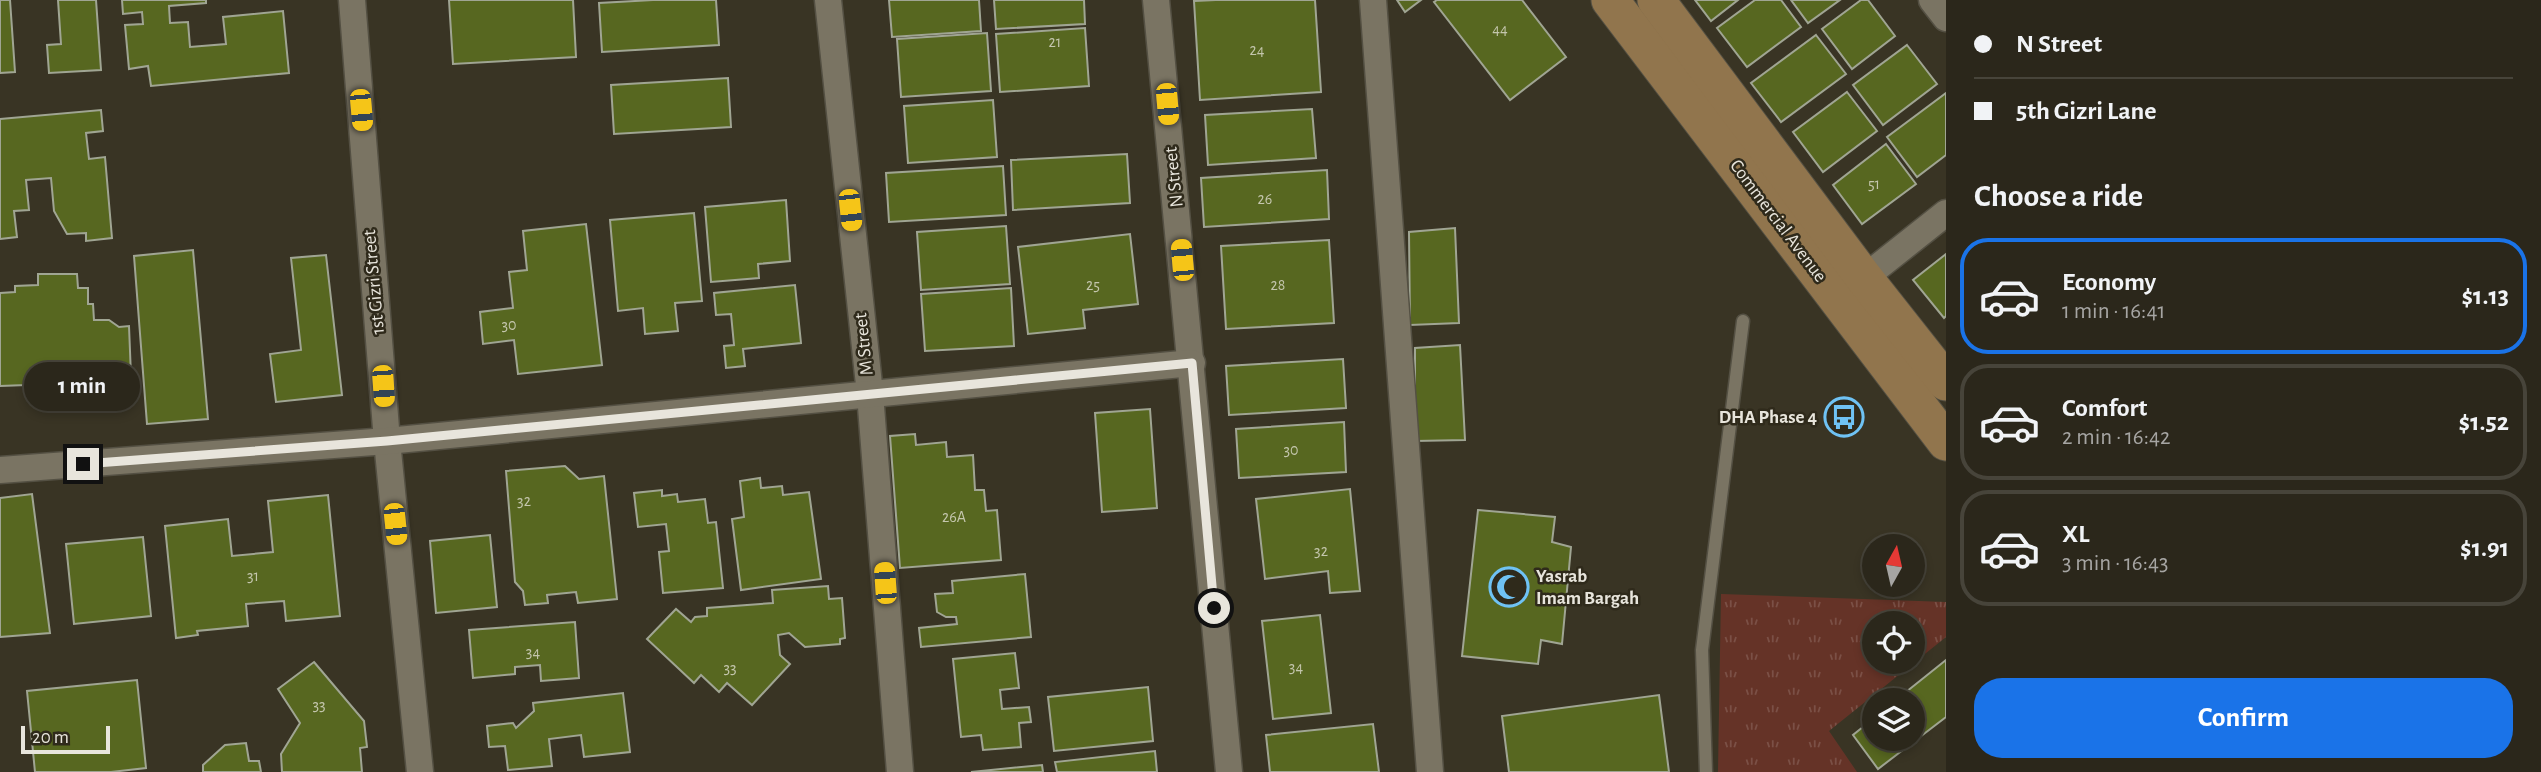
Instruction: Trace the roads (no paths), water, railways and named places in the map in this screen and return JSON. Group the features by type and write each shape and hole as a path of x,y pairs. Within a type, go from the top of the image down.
{"main road":[{"name":"Commercial Avenue","path":"1610,0 1946,442"},
{"name":"Commercial Avenue","path":"1656,0 1864,278 1946,382"}],"street":[{"name":"1st Gizri Street","path":"352,0 387,441 420,772"},
{"name":"M Street","path":"828,0 870,394 901,772"},
{"name":"N Street","path":"1156,0 1229,772"},
{"path":"1373,0 1430,772"},
{"path":"1933,0 1946,18"},
{"path":"1864,278 1946,213"},
{"path":"0,470 387,441 1192,363"}],"lane":[{"path":"1706,772 1702,650 1743,321"}],"place":[{"name":"DHA Phase 4","path":"1844,417"},
{"name":"Yasrab Imam Bargah","path":"1509,587"}]}
